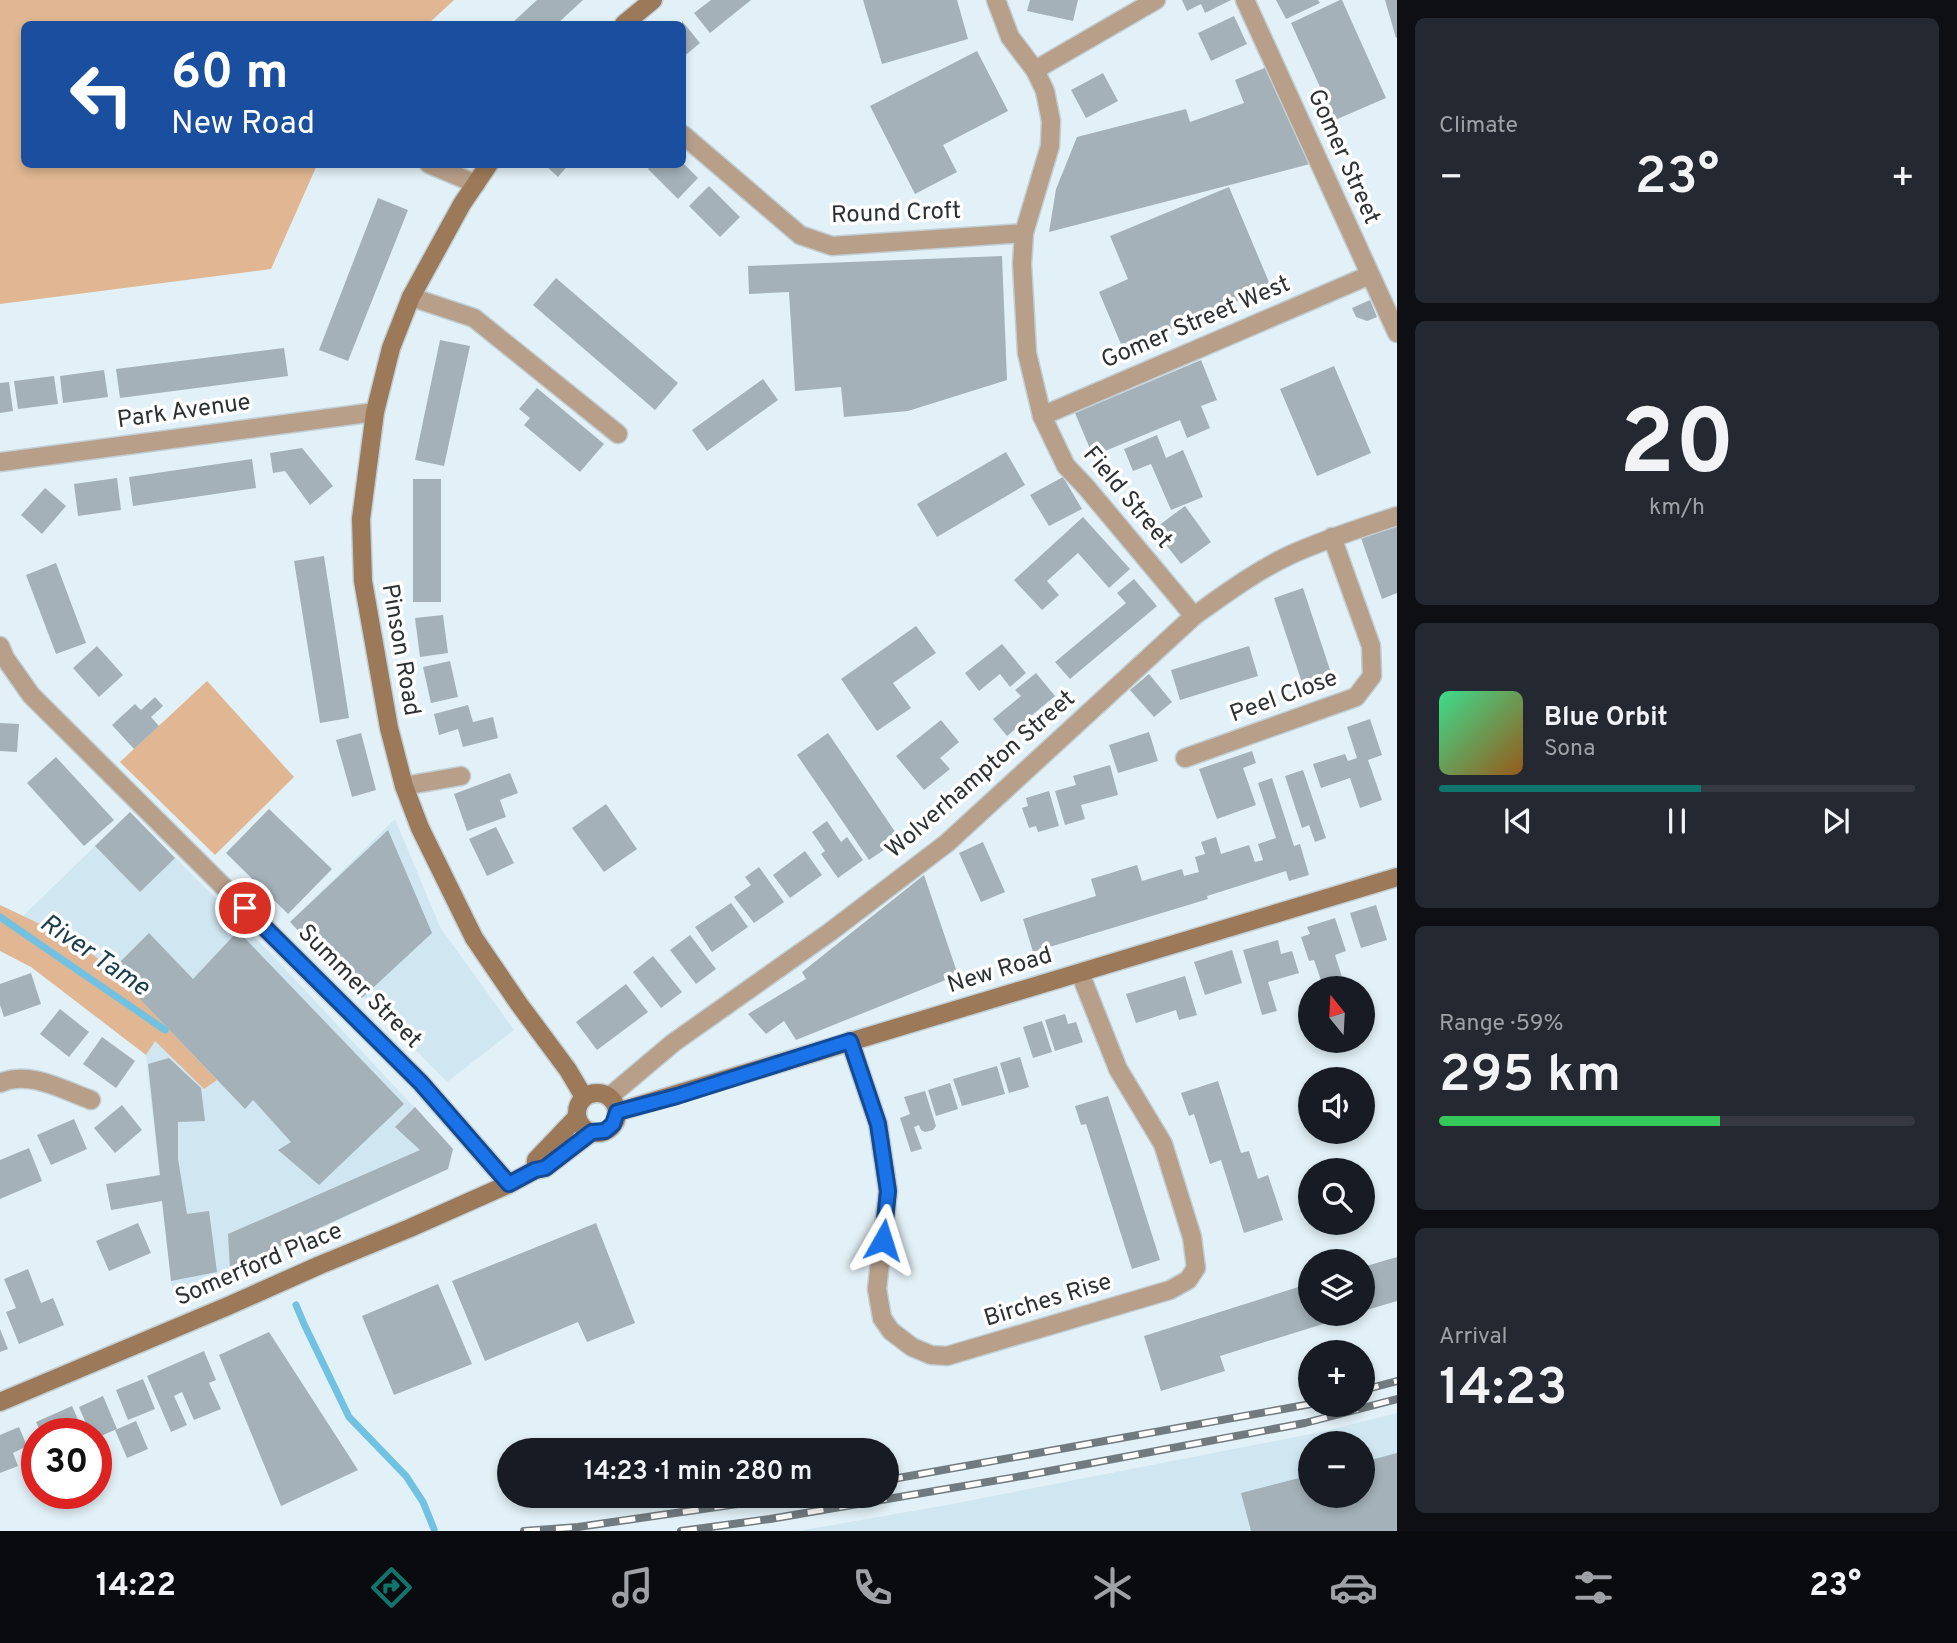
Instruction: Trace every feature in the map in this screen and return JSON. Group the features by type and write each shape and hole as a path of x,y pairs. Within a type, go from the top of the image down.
{"main road":[{"path":"628,21 653,0"},
{"name":"Pinson Road","path":"486,168 462,204 411,297 391,348 375,412 361,519 363,581 389,728 404,786 437,865 474,938 568,1070 584,1097"},
{"name":"New Road","path":"613,1105 677,1096 850,1041 1397,877"},
{"path":"601,1093 613,1105 615,1119 609,1128 599,1133 584,1129 577,1117 578,1104 584,1097 601,1093"},
{"name":"Somerford Place","path":"535,1170 536,1160 577,1117"},
{"name":"Somerford Place","path":"0,1402 410,1228 535,1170 545,1168 592,1132"}],"street":[{"name":"Field Street","path":"996,0 1010,37 1035,70 1045,91 1051,121 1050,146 1024,233 1023,296 1027,353 1042,416 1066,466 1194,616"},
{"path":"1035,70 1156,0"},
{"name":"Gomer Street","path":"1245,0 1397,333"},
{"name":"Round Croft","path":"686,137 800,235 832,246 1024,233"},
{"path":"438,168 476,184"},
{"name":"Gomer Street West","path":"1042,416 1370,275"},
{"path":"411,297 474,318 618,434"},
{"name":"Park Avenue","path":"0,462 375,412"},
{"name":"Wolverhampton Street","path":"613,1105 673,1043 830,932 947,843 1194,616 1238,584 1289,556 1332,537 1397,516"},
{"name":"Peel Close","path":"1185,758 1356,697 1372,676 1371,646 1332,537"},
{"name":"Summer Street","path":"2,655 31,695 421,1083 509,1184"},
{"path":"404,786 461,776"},
{"name":"Birches Rise","path":"850,1041 878,1124 888,1191 877,1289 882,1318 891,1331 912,1347 931,1355 947,1356 1105,1310 1170,1290 1188,1280 1196,1268 1192,1237 1163,1144 1118,1069 1080,973"},
{"path":"0,1083 31,1079 91,1100"}],"shaded area":[{"path":"0,0 454,0 431,21 21,21 21,168 316,168 271,269 0,304"},
{"path":"207,681 294,777 215,855 120,762"},
{"path":"130,812 271,954 453,1149 448,1169 173,1298 146,1055 155,1040 204,1089 217,1080 22,917"},
{"path":"395,819 440,927 514,1030 447,1082 290,922"},
{"path":"0,905 76,941 112,970 217,1080 204,1089 155,1041 146,1055 31,967 0,951"},
{"path":"1397,1413 1397,1531 798,1531 947,1505 1298,1436 1298,1508 1375,1508 1375,1431 1325,1431"}],"building":[{"path":"537,0 583,0 560,21 514,21"},
{"path":"711,0 751,0 710,33 694,13"},
{"path":"863,0 957,0 968,39 882,64"},
{"path":"1030,0 1078,0 1073,21 1027,11"},
{"path":"1182,0 1231,0 1205,13 1201,4 1187,11"},
{"path":"1276,0 1318,0 1320,3 1286,19"},
{"path":"1340,0 1386,98 1335,120 1291,23"},
{"path":"1385,0 1397,0 1396,38"},
{"path":"1234,16 1247,44 1211,61 1198,33"},
{"path":"686,26 700,43 686,55"},
{"path":"977,51 1008,111 943,145 957,172 915,194 870,106"},
{"path":"1267,67 1310,164 1049,232 1056,189 1077,137 1186,109 1190,122 1244,103 1235,80"},
{"path":"1103,73 1118,101 1086,118 1071,90"},
{"path":"686,166 698,178 678,199 648,169"},
{"path":"548,168 566,168 558,177"},
{"path":"709,186 740,217 720,237 689,206"},
{"path":"1229,187 1271,287 1123,349 1099,292 1128,279 1110,236"},
{"path":"378,198 408,210 348,361 319,350"},
{"path":"1002,256 1007,380 908,411 844,417 841,387 795,391 789,292 749,294 748,266"},
{"path":"556,278 678,383 655,410 533,305"},
{"path":"1370,300 1377,317 1367,321 1356,317 1352,308"},
{"path":"440,340 470,346 444,466 415,460"},
{"path":"284,348 288,376 120,398 116,369"},
{"path":"1201,360 1217,400 1201,406 1210,428 1187,438 1180,420 1093,456 1075,413"},
{"path":"1334,366 1371,453 1317,476 1280,389"},
{"path":"104,370 108,397 63,403 60,376"},
{"path":"54,376 58,404 18,409 14,381"},
{"path":"763,379 778,400 707,451 692,430"},
{"path":"9,382 13,411 0,413 0,383"},
{"path":"537,388 604,444 580,472 524,425 530,418 519,409"},
{"path":"1157,435 1166,458 1183,450 1203,497 1171,510 1151,464 1133,471 1124,449"},
{"path":"302,448 333,486 310,505 285,471 273,473 270,453"},
{"path":"1006,452 1025,485 937,537 917,504"},
{"path":"252,459 256,488 133,506 129,477"},
{"path":"1063,477 1082,509 1049,526 1030,495"},
{"path":"117,478 121,510 78,516 74,484"},
{"path":"413,479 441,479 441,602 413,602"},
{"path":"45,488 66,506 42,534 21,515"},
{"path":"1185,506 1211,542 1181,564 1154,529"},
{"path":"1083,517 1130,569 1109,588 1078,553 1047,581 1059,595 1042,610 1014,580"},
{"path":"1397,526 1397,593 1382,599 1361,538"},
{"path":"324,556 349,718 320,723 294,561"},
{"path":"56,563 86,643 56,654 26,575"},
{"path":"1134,579 1157,606 1070,679 1055,662 1126,603 1117,593"},
{"path":"1303,588 1335,685 1306,695 1274,598"},
{"path":"443,615 448,653 420,657 415,618"},
{"path":"916,626 936,653 893,683 911,708 877,731 841,679"},
{"path":"1002,644 1026,673 1010,687 1000,674 979,691 965,673"},
{"path":"97,646 123,675 99,697 73,668"},
{"path":"1249,646 1258,676 1180,700 1171,670"},
{"path":"450,661 458,697 431,703 423,667"},
{"path":"1036,673 1055,696 1007,736 993,719 1021,696 1015,690"},
{"path":"1149,674 1172,702 1154,717 1130,690"},
{"path":"155,697 163,706 151,717 159,726 134,749 112,725 135,704 141,710"},
{"path":"468,705 473,722 493,717 498,738 463,747 458,729 439,735 434,714"},
{"path":"1370,719 1382,755 1368,760 1382,800 1360,808 1350,778 1321,788 1313,764 1345,754 1348,761 1357,758 1347,727"},
{"path":"941,720 959,742 940,758 950,769 924,790 896,756"},
{"path":"0,723 19,724 17,752 0,751"},
{"path":"1149,732 1158,761 1118,773 1109,745"},
{"path":"361,733 376,790 352,797 336,740"},
{"path":"828,733 900,839 869,860 797,755"},
{"path":"1252,751 1256,763 1243,768 1256,805 1217,819 1199,769"},
{"path":"56,757 114,820 84,846 27,783"},
{"path":"1110,765 1118,795 1081,805 1085,819 1065,825 1055,791 1076,785 1073,776"},
{"path":"1303,770 1326,838 1315,842 1309,825 1302,828 1285,776"},
{"path":"510,773 518,793 500,800 506,817 467,831 454,794"},
{"path":"1272,778 1294,846 1300,844 1309,875 1289,881 1286,871 1207,896 1208,899 1033,952 1023,919 1096,896 1091,879 1137,865 1142,881 1182,869 1184,876 1199,872 1195,857 1205,854 1201,842 1216,837 1221,854 1249,845 1255,862 1263,860 1258,844 1276,838 1258,783"},
{"path":"1049,791 1059,826 1038,832 1036,826 1029,828 1022,808 1028,806 1026,798"},
{"path":"606,804 637,849 604,872 572,828"},
{"path":"269,809 332,869 288,914 226,853"},
{"path":"130,812 175,858 140,892 95,846"},
{"path":"827,821 841,842 847,837 863,860 838,878 821,854 825,851 812,832"},
{"path":"496,827 514,863 487,876 469,839"},
{"path":"388,830 432,933 362,998 290,922"},
{"path":"983,842 1005,892 981,902 959,853"},
{"path":"805,851 822,875 790,898 773,875"},
{"path":"759,867 784,902 754,923 734,897 751,885 745,877"},
{"path":"924,875 958,975 796,1040 784,1021 766,1034 748,1014 806,979 802,972"},
{"path":"731,903 748,927 712,952 695,927"},
{"path":"1376,905 1387,940 1361,948 1350,913"},
{"path":"1335,918 1346,951 1335,955 1342,976 1320,976 1314,960 1309,961 1301,937 1310,934 1307,927"},
{"path":"238,931 404,1104 319,1185 278,1150 291,1142 253,1100 245,1109 112,970 149,933 193,979"},
{"path":"690,935 716,969 696,984 670,950"},
{"path":"1278,940 1281,954 1292,951 1299,973 1268,982 1277,1011 1262,1015 1243,950"},
{"path":"1232,950 1242,983 1205,995 1194,962"},
{"path":"653,956 682,992 661,1008 633,972"},
{"path":"31,973 41,1004 4,1017 0,1005 0,984"},
{"path":"1185,976 1197,1015 1179,1020 1176,1010 1136,1023 1126,994"},
{"path":"626,984 648,1012 597,1050 576,1022"},
{"path":"60,1009 89,1032 69,1057 40,1034"},
{"path":"1065,1014 1068,1024 1076,1022 1083,1042 1055,1051 1045,1020"},
{"path":"1042,1021 1052,1052 1033,1058 1023,1027"},
{"path":"102,1037 135,1061 116,1088 83,1064"},
{"path":"1020,1057 1029,1087 1009,1093 1000,1063"},
{"path":"169,1058 201,1088 205,1121 178,1122 178,1159 187,1214 209,1211 217,1272 171,1281 162,1201 111,1210 106,1184 160,1175 148,1064"},
{"path":"997,1066 1005,1094 962,1106 953,1079"},
{"path":"1218,1081 1241,1153 1249,1151 1258,1179 1268,1175 1283,1220 1244,1233 1221,1160 1210,1164 1194,1114 1189,1116 1181,1093"},
{"path":"950,1083 958,1109 936,1116 928,1090"},
{"path":"925,1091 936,1126 925,1132 919,1125 914,1127 922,1149 911,1152 900,1118 910,1114 904,1097"},
{"path":"1108,1096 1160,1260 1132,1269 1086,1124 1081,1125 1075,1106"},
{"path":"122,1105 142,1130 115,1153 94,1128"},
{"path":"415,1107 453,1149 448,1169 230,1269 228,1234 420,1150 395,1127"},
{"path":"74,1119 87,1149 51,1165 37,1135"},
{"path":"29,1148 42,1181 0,1199 0,1160"},
{"path":"138,1223 151,1253 109,1271 96,1241"},
{"path":"596,1223 635,1323 587,1342 578,1322 485,1361 452,1281"},
{"path":"1397,1257 1397,1301 1375,1307 1375,1263"},
{"path":"28,1269 41,1303 53,1298 64,1325 19,1344 6,1312 16,1308 4,1279"},
{"path":"438,1284 472,1364 394,1395 362,1316"},
{"path":"1298,1287 1298,1326 1317,1326 1220,1356 1225,1371 1161,1391 1144,1336"},
{"path":"0,1329 8,1349 0,1352"},
{"path":"269,1332 358,1470 281,1506 219,1355"},
{"path":"204,1351 216,1380 209,1383 221,1409 194,1420 182,1392 174,1396 187,1425 171,1432 147,1376"},
{"path":"143,1379 155,1409 128,1420 116,1390"},
{"path":"103,1396 117,1429 112,1431 112,1418 84,1418 79,1407"},
{"path":"72,1406 77,1418 45,1418"},
{"path":"136,1421 148,1449 127,1458 115,1430"},
{"path":"19,1427 21,1432 21,1449 13,1453 18,1466 0,1473 0,1435"},
{"path":"1397,1453 1397,1531 1251,1531 1241,1493 1298,1478 1298,1508 1375,1508 1375,1459"}],"waterway":[{"name":"River Tame","path":"0,917 165,1030"},
{"name":"River Tame","path":"296,1305 349,1417 406,1476 423,1502 434,1529"}],"railway":[{"path":"1375,1387 1397,1381"},
{"path":"681,1531 770,1519 1028,1475 1305,1423 1397,1399"},
{"path":"899,1478 1298,1406"},
{"path":"524,1531 578,1527 710,1508"}],"route":[{"path":"245,908 421,1083 509,1184 535,1170 545,1168 592,1132 605,1131 613,1124 617,1112 677,1096 850,1041 878,1124 888,1191 883,1240"}]}
